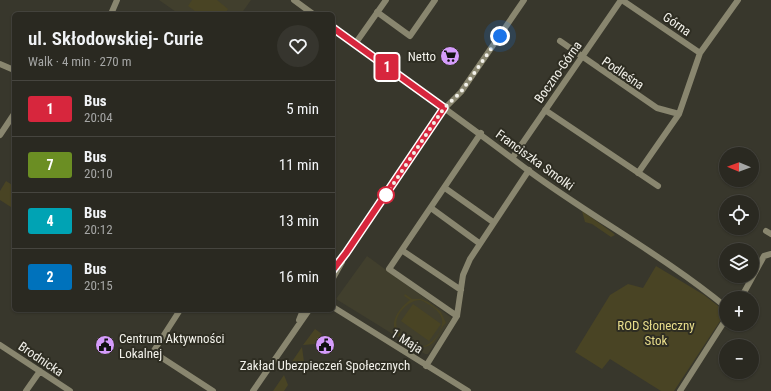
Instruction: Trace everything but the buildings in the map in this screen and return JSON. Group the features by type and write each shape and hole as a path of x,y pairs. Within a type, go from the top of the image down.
{"street":[{"path":"112,12 117,0"},
{"path":"294,0 311,12"},
{"path":"355,44 386,0"},
{"path":"378,12 410,36 435,0"},
{"path":"335,267 444,108 465,86 524,0"},
{"name":"Górna","path":"622,0 700,53"},
{"name":"Boczno-Górna","path":"513,157 622,0"},
{"path":"638,173 679,114 700,53 738,0"},
{"name":"Franciszka Smolki","path":"335,29 481,133 529,170 660,259 719,302"},
{"name":"Podleśna","path":"560,41 657,108 679,114"},
{"path":"0,64 12,69"},
{"path":"545,110 658,186"},
{"path":"0,135 12,117"},
{"path":"457,316 389,269 481,133"},
{"path":"426,366 457,316 466,266 479,244 529,170"},
{"path":"445,188 494,222"},
{"path":"431,208 479,244"},
{"path":"403,250 461,290"},
{"path":"335,274 346,253"},
{"path":"745,291 764,256 771,254"},
{"name":"1 Maja","path":"335,308 468,391"},
{"path":"179,312 153,352 213,391"},
{"path":"296,327 303,312"},
{"path":"253,391 307,312"},
{"path":"680,391 719,330"},
{"name":"Brodnicka","path":"0,344 70,391"},
{"path":"26,391 40,371"}],"shaded area":[{"path":"159,0 251,0 242,12 176,12"},
{"path":"367,256 452,318 428,354 425,354 336,299"}],"green space":[{"path":"192,0 217,0 228,9 226,12 196,12 188,6"},
{"path":"6,181 12,185 12,208 0,200 0,191"},
{"path":"582,211 615,235 611,237 592,224 585,222"},
{"name":"ROD Słoneczny Stok","path":"656,266 704,295 719,307 719,323 674,391 661,391 610,359 602,369 575,352 610,295 628,284 643,288"},
{"path":"405,294 412,299 421,299 428,302 441,312 446,323 434,341 428,346 418,347 412,345 402,339 395,331 395,318 404,305 410,300 404,296","holes":["420,300 434,308 442,320 439,333 433,341 425,346 413,344 401,334 396,323 399,314 406,306"]},
{"path":"413,304 441,324 429,341 401,321"},
{"path":"315,329 322,334 315,344 303,345"},
{"path":"302,347 304,362 299,368 291,363"},
{"path":"284,375 288,385 284,391 273,391"}],"bus line":[{"name":"1","path":"335,29 444,108 406,166 335,267"}],"place":[{"name":"Netto","path":"450,56"},
{"name":"Centrum Aktywności Lokalnej","path":"105,345"},
{"name":"Zakład Ubezpieczeń Społecznych","path":"325,345"}],"route":[{"path":"386,195 444,108 461,92 500,36"}]}
